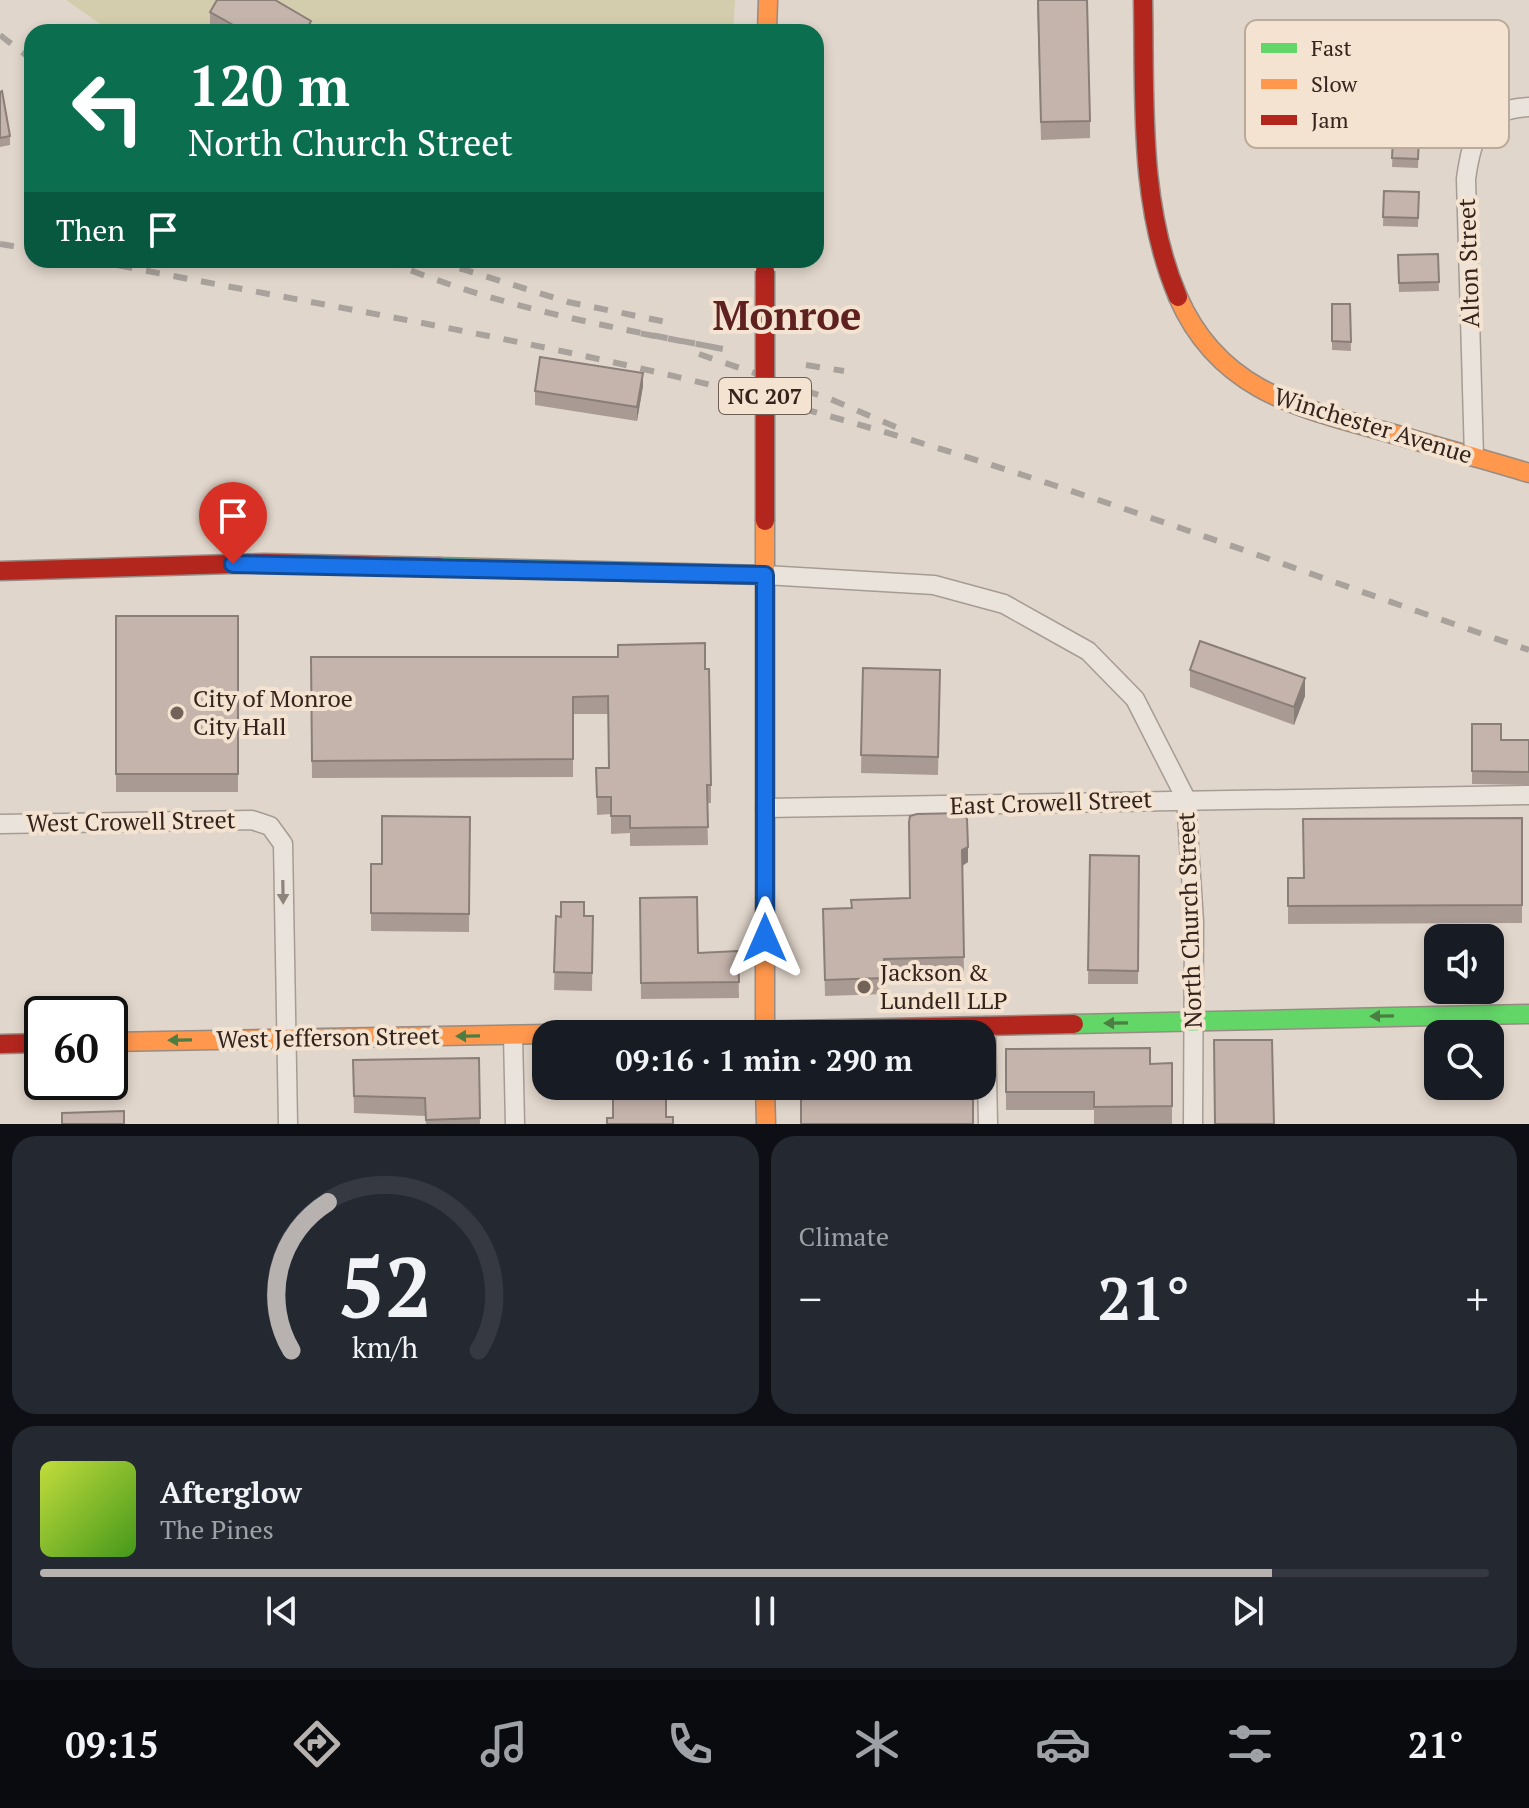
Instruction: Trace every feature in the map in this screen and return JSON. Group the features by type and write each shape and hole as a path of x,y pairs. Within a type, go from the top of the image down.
{"main road":[{"path":"767,24 768,0"},
{"name":"Winchester Avenue","path":"1143,0 1152,210 1160,257 1175,295 1204,342 1233,373 1264,393 1308,411 1529,473"},
{"name":"NC 207","path":"765,268 765,1020"},
{"name":"North Church Street","path":"0,571 264,563 765,575"},
{"path":"996,1026 1529,1014"},
{"name":"West Jefferson Street","path":"128,1042 532,1034"},
{"path":"0,1044 24,1043"},
{"path":"765,1100 766,1124"}],"street":[{"name":"Alton Street","path":"1509,108 1529,107"},
{"name":"Alton Street","path":"1472,148 1466,179 1474,457"},
{"name":"North Church Street","path":"765,575 934,585 1004,604 1047,625 1088,651 1135,699 1186,799 1192,846 1193,1124"},
{"name":"East Crowell Street","path":"765,808 1529,795"},
{"name":"West Crowell Street","path":"0,824 252,820 276,832 283,844 286,1038"},
{"path":"513,1035 515,1124"},
{"path":"286,1038 288,1124"},
{"path":"988,1100 988,1124"}],"shaded area":[{"path":"66,0 735,0 734,24 100,24"}],"building":[{"path":"217,0 275,0 311,21 309,24 232,24 210,12"},
{"path":"1038,0 1087,0 1090,121 1041,122"},
{"path":"0,92 10,136 0,138"},
{"path":"1392,148 1419,148 1418,159 1392,158"},
{"path":"1384,191 1419,192 1418,218 1383,217"},
{"path":"1438,254 1439,282 1399,283 1398,255"},
{"path":"1332,304 1350,304 1351,342 1332,341"},
{"path":"540,357 643,373 637,407 535,391"},
{"name":"City of Monroe City Hall","path":"116,616 238,616 238,774 116,774"},
{"path":"1200,641 1305,678 1294,707 1190,670"},
{"path":"705,643 705,669 709,669 711,785 707,785 708,827 630,828 630,816 611,816 611,797 597,797 596,768 609,768 608,696 573,697 573,759 312,761 311,657 618,657 618,645"},
{"path":"863,668 940,670 938,757 861,755"},
{"path":"1472,724 1501,724 1501,740 1529,740 1529,772 1472,771"},
{"path":"964,813 968,847 962,850 964,957 884,959 885,978 825,980 823,909 852,908 851,900 910,898 910,816"},
{"path":"382,816 470,817 469,914 371,913 371,864 382,864"},
{"path":"1522,818 1522,905 1288,906 1288,878 1304,878 1303,819"},
{"path":"1090,855 1139,856 1138,971 1088,970"},
{"path":"697,897 698,953 738,951 739,982 641,983 640,898"},
{"path":"561,902 584,902 584,916 593,916 592,973 554,972 556,916 561,917"},
{"path":"1214,1040 1272,1040 1274,1124 1215,1124"},
{"path":"1150,1048 1150,1064 1172,1063 1172,1106 1094,1107 1094,1092 1006,1092 1006,1049"},
{"path":"479,1058 480,1118 426,1120 425,1098 354,1096 353,1060"},
{"path":"613,1100 666,1100 666,1117 673,1117 673,1124 607,1124 607,1118 613,1118"},
{"path":"801,1100 973,1100 973,1124 801,1124"},
{"path":"124,1111 124,1124 62,1124 62,1113"}],"railway":[{"path":"0,35 24,54"},
{"path":"0,244 24,248"},
{"path":"133,268 566,352 825,415 1129,510 1529,650"},
{"path":"406,268 510,303 723,349 639,333"},
{"path":"459,268 568,302 676,324"},
{"path":"699,354 830,399 898,428"},
{"path":"806,365 844,371"}],"traffic: fast":[{"path":"439,567 765,575"},
{"path":"1074,1024 1529,1014"}],"traffic: slow":[{"path":"767,24 768,0"},
{"path":"1178,297 1195,328 1215,353 1237,374 1262,390 1319,413 1529,473"},
{"path":"765,521 765,1020"},
{"path":"128,1042 532,1034"},
{"path":"765,1100 766,1124"}],"traffic: jam":[{"path":"1143,0 1144,113 1150,188 1165,262 1178,297"},
{"path":"765,271 765,521"},
{"path":"0,571 264,563 439,567"},
{"path":"996,1026 1074,1024"},
{"path":"0,1044 24,1043"}],"place":[{"name":"City of Monroe City Hall","path":"177,713"},
{"name":"Jackson & Lundell LLP","path":"864,987"}],"district":[{"name":"Monroe","path":"787,316"}],"route":[{"path":"233,564 765,575 765,938"}]}
